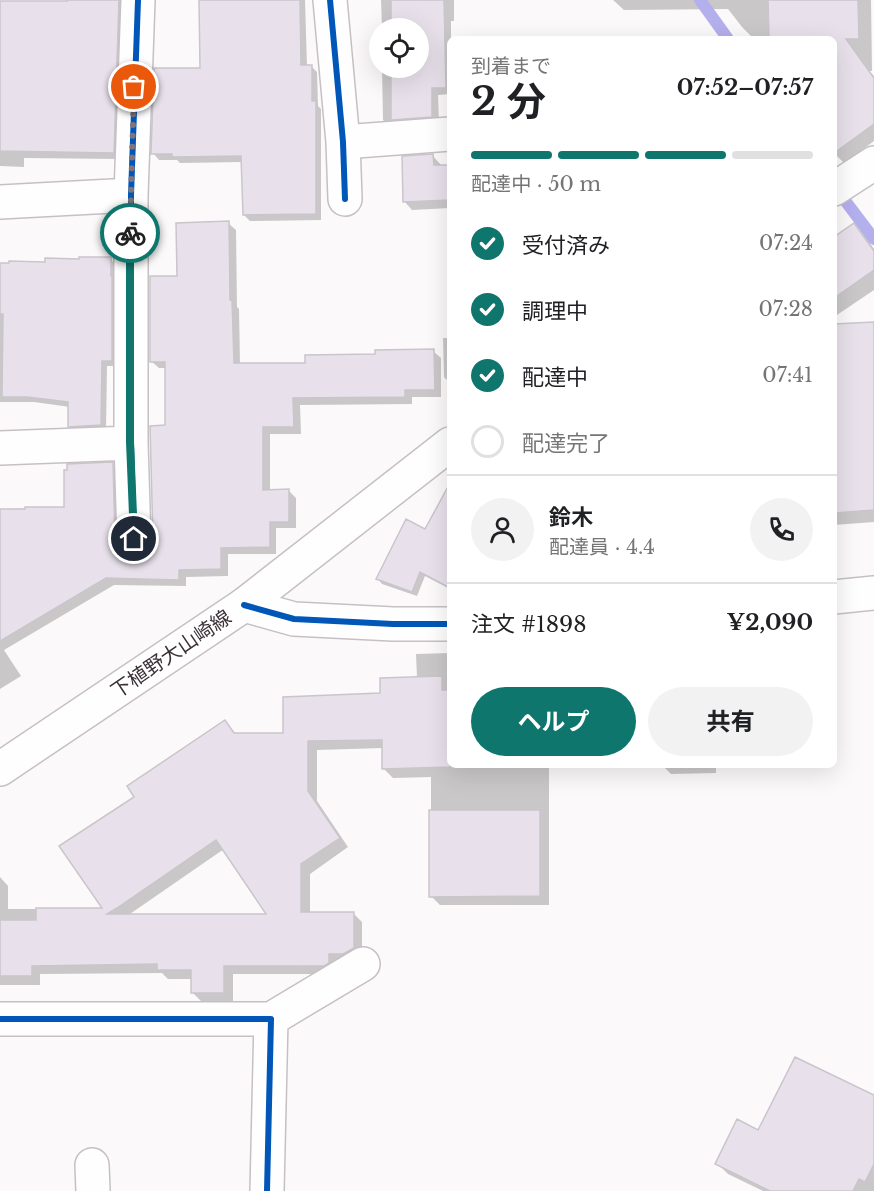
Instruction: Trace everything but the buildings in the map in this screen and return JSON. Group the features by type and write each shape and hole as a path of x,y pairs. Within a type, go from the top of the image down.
{"street":[{"path":"134,539 130,442 130,195 138,0"},
{"path":"330,0 343,141 345,199"},
{"path":"343,141 447,134"},
{"path":"837,187 874,163"},
{"path":"0,202 130,195"},
{"path":"0,448 130,442"},
{"name":"下植野大山崎線","path":"0,769 244,605 447,446"},
{"path":"837,597 874,594"},
{"path":"244,605 294,619 447,624"},
{"path":"0,1019 271,1019 363,963"},
{"path":"267,1191 271,1019"}],"waterway":[{"path":"700,0 726,36"},
{"path":"837,190 874,239"}],"cycle path":[{"path":"134,539 131,443 131,195 138,0"},
{"path":"330,0 343,142 345,199"},
{"path":"244,605 294,619 447,624"},
{"path":"0,1019 271,1019 267,1191"}],"way so far":[{"path":"130,233 134,87"}],"route":[{"path":"130,233 130,442 134,539"}]}
